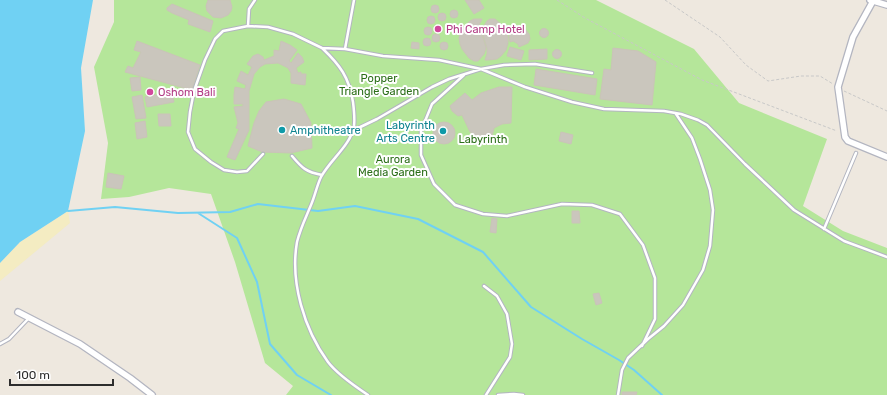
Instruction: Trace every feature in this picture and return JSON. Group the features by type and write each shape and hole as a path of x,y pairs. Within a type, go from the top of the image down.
{"street":[{"path":"887,5 872,1 853,37 838,88 844,134 848,141 887,157"},
{"path":"18,312 93,352 152,395"}],"lane":[{"path":"248,26 249,9 254,0"},
{"path":"344,50 354,0"},
{"path":"263,154 247,171 237,172 224,170 195,149 188,132 194,91 205,60 215,39 223,31 248,26 268,27 293,34 322,48 336,62 347,79 355,112 354,127 345,144 322,175 301,229 297,242 297,289 302,309 313,337 329,364 367,395"},
{"path":"322,48 383,56 439,60 481,69 525,87 572,102 604,109 664,112 698,120 707,125 745,164 794,210 844,241 887,257"},
{"path":"352,131 377,119 432,87 449,79 481,69 504,65 535,64 592,73"},
{"path":"464,75 432,104 421,131 421,155 434,184 455,205 483,214 507,216 562,204 592,205 620,214 643,245 655,278 655,319 642,346"},
{"path":"618,395 622,370 628,358 664,326 683,305 703,270 710,246 713,210 710,190 692,138 676,114"},
{"path":"824,229 856,153"},
{"path":"292,156 301,168 313,174 322,175"},
{"path":"484,286 496,296 507,314 512,344 510,357 486,395"},
{"path":"0,344 9,339 29,318"},
{"path":"498,395 523,395"}],"path":[{"path":"557,0 585,18 702,80 844,134"},
{"path":"665,0 720,37 746,65 768,81 801,76 820,76 838,88 887,111"}],"green space":[{"path":"114,0 596,0 694,49 739,103 827,139 803,206 843,231 887,248 887,395 286,395 293,386 265,363 235,262 211,194 169,188 129,197 101,199 108,143 94,67 114,22"}],"sand":[{"path":"68,211 70,223 0,281 0,263 20,242"}],"water":[{"path":"0,0 93,0 81,68 85,131 68,211 20,242 0,263"}],"building":[{"path":"208,0 230,0 232,7 231,11 228,15 221,18 213,17 207,11 206,6"},
{"path":"465,0 479,0 484,8 474,14"},
{"path":"172,4 213,21 210,32 188,24 189,20 167,10 167,8"},
{"path":"433,5 437,5 439,9 437,13 433,13 431,11 431,7"},
{"path":"452,10 456,10 458,14 456,18 452,18 450,16 450,12"},
{"path":"440,13 444,13 446,17 444,21 440,21 438,19 438,15"},
{"path":"429,16 433,16 435,20 433,24 429,24 427,22 427,18"},
{"path":"474,19 482,19 479,25 486,48 484,54 478,61 474,61 469,58 462,49 459,38 461,30"},
{"path":"490,19 495,19 503,26 508,37 508,43 506,50 497,59 485,60 487,48 482,29"},
{"path":"426,27 430,27 432,31 430,35 426,35 424,33 424,29"},
{"path":"516,28 525,29 529,34 530,39 528,43 519,47 518,44 513,41 510,42 509,36"},
{"path":"542,29 546,29 548,33 546,37 542,37 540,35 540,31"},
{"path":"434,34 438,34 440,38 438,42 434,42 432,40 432,36"},
{"path":"425,38 429,38 431,42 429,46 425,46 423,44 423,40"},
{"path":"137,41 200,65 192,90 125,72 128,66 133,68 141,52 134,50"},
{"path":"281,41 297,50 289,61 291,63 298,53 302,57 304,62 296,68 298,73 301,72 301,74 306,74 305,85 291,83 291,73 288,68 278,63 265,64 260,67 254,74 249,91 249,130 235,160 227,157 239,129 236,128 238,123 234,107 243,106 243,104 234,104 235,87 245,89 246,85 237,81 241,71 248,75 252,67 247,64 253,56 258,54 263,57 264,60 274,56 274,50 279,51"},
{"path":"412,42 419,43 419,49 411,48"},
{"path":"442,42 446,42 448,46 446,50 442,50 440,48 440,44"},
{"path":"510,47 524,51 521,60 507,56"},
{"path":"613,48 638,51 656,62 652,105 600,99 604,69 611,70"},
{"path":"547,49 547,59 529,60 529,50"},
{"path":"555,50 559,50 561,54 559,58 555,58 553,56 553,52"},
{"path":"536,69 597,79 595,95 534,85"},
{"path":"140,77 141,90 132,91 130,78"},
{"path":"499,87 512,87 511,123 502,124 494,128 491,140 487,144 478,143 478,137 470,132 462,115 458,116 452,111 450,106 465,93 472,100 481,93"},
{"path":"172,92 174,102 147,107 145,97"},
{"path":"142,95 146,118 136,119 132,97"},
{"name":"Amphitheatre","path":"284,99 301,104 311,123 312,148 291,153 262,152 248,146 259,111 266,102"},
{"path":"158,114 170,114 171,126 159,126"},
{"path":"145,121 147,137 137,139 135,123"},
{"path":"444,122 452,125 455,133 452,141 444,144 436,141 433,133 436,125"},
{"path":"561,132 573,135 571,144 559,141"},
{"path":"108,173 124,176 121,189 106,187"},
{"path":"572,211 579,211 580,223 572,223"},
{"path":"492,218 497,219 496,233 490,232"},
{"path":"599,293 602,303 596,305 593,294"},
{"path":"622,392 637,392 636,395 622,395"}],"waterway":[{"path":"68,211 115,207 178,213 230,212 258,204 318,211 355,206 418,219 483,252 531,307 634,370 662,395"},
{"path":"198,213 237,238 257,282 270,344 297,375 331,395"}],"place":[{"name":"Phi Camp Hotel","path":"438,29"},
{"name":"Oshom Bali","path":"150,92"},
{"name":"Amphitheatre","path":"282,130"},
{"name":"Labyrinth Arts Centre","path":"443,131"}],"park label":[{"name":"Popper Triangle Garden","path":"379,84"},
{"name":"Labyrinth","path":"483,139"},
{"name":"Aurora Media Garden","path":"393,165"}]}
